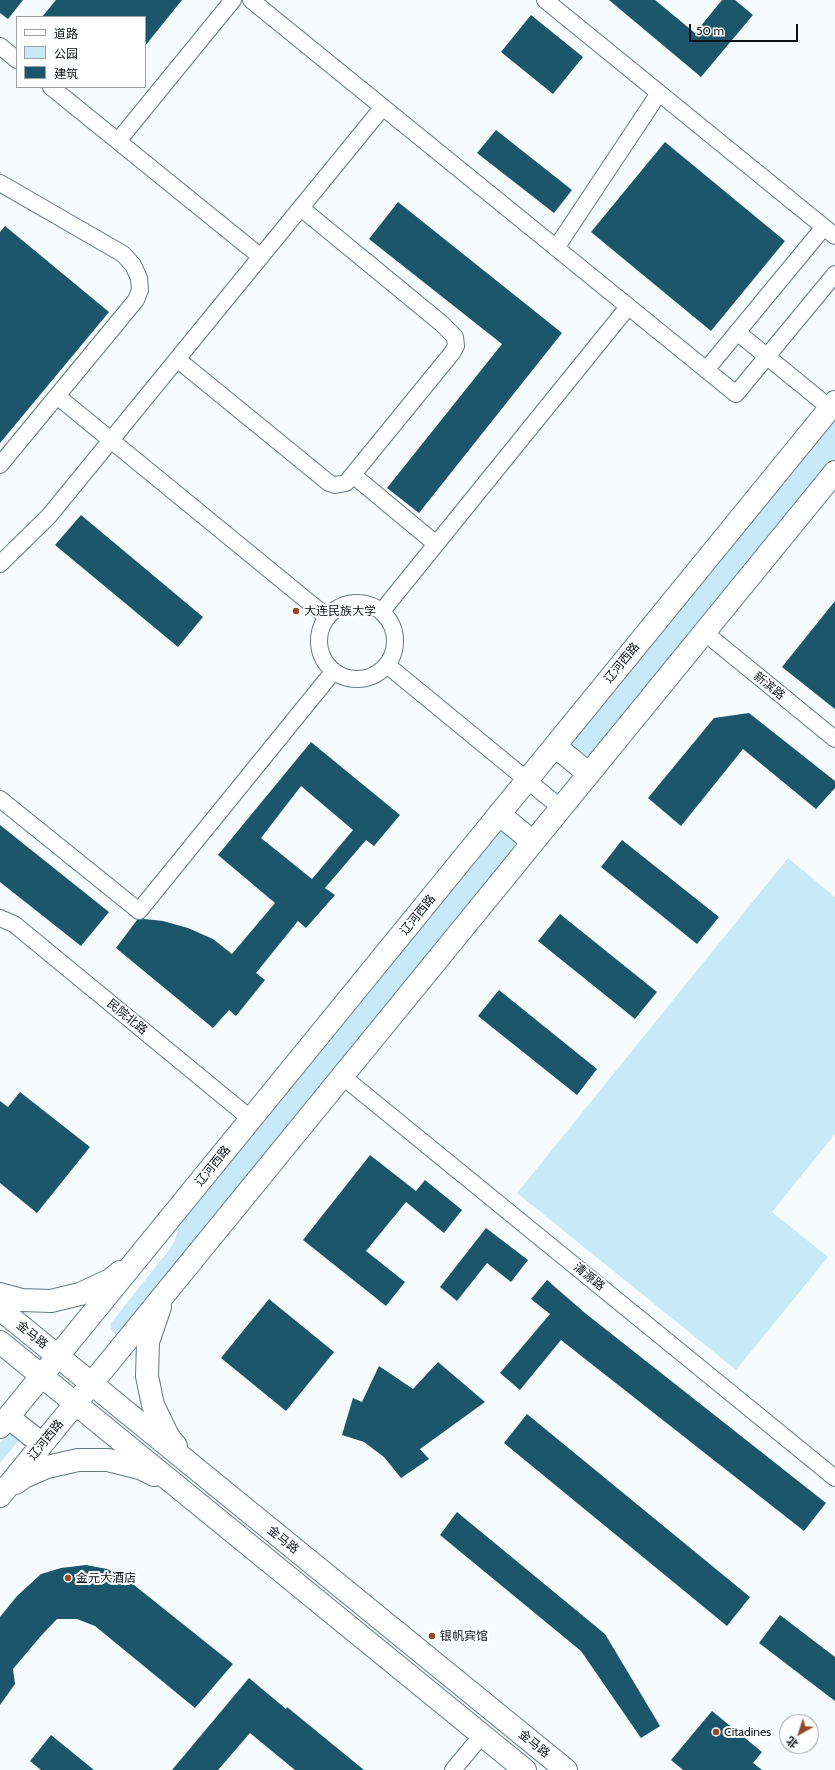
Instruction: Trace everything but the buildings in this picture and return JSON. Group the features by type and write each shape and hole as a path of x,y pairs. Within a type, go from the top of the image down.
{"street":[{"path":"118,141 233,0"},
{"path":"251,0 736,394 835,274"},
{"path":"545,0 829,231 737,332 706,370"},
{"path":"0,46 16,59"},
{"path":"52,88 261,257"},
{"path":"556,248 659,93"},
{"path":"0,564 49,516 383,108"},
{"path":"0,183 123,254 133,265 139,278 140,290 136,300 0,465"},
{"path":"177,359 329,482 335,485 341,485 346,483 353,475 452,353 456,346 455,337 441,322 301,208"},
{"path":"382,611 628,307"},
{"path":"737,332 833,405"},
{"path":"57,396 327,617"},
{"name":"辽河西路","path":"4,1422 833,405"},
{"name":"辽河西路","path":"0,1496 835,472"},
{"path":"353,475 436,544"},
{"path":"359,602 371,605 382,611 390,622 395,634 395,648 391,660 387,666 371,678 358,680 344,678 333,672 324,663 319,652 318,639 320,628 327,617 336,609 347,604 359,602"},
{"name":"新滨路","path":"704,632 835,739"},
{"path":"387,666 561,808"},
{"path":"0,799 139,911 333,672"},
{"path":"555,746 589,774"},
{"path":"499,814 533,842"},
{"name":"民院北路","path":"0,918 14,924 251,1119"},
{"name":"清源路","path":"342,1076 835,1478"},
{"path":"0,1294 22,1300 51,1301 80,1294 110,1280 136,1261"},
{"path":"170,1287 156,1316 148,1342 146,1376 153,1405 168,1436 192,1465"},
{"name":"金马路","path":"0,1309 566,1770"},
{"path":"0,1342 525,1770"},
{"path":"4,1422 42,1444"},
{"path":"0,1496 24,1477 41,1469 78,1460 108,1460 140,1468 175,1485"},
{"path":"454,1770 482,1735"}],"green space":[{"path":"835,420 835,458 589,760 570,745"},
{"path":"511,828 520,845 123,1333 115,1334 110,1329 111,1323 169,1250 175,1240 179,1225 499,830"},
{"path":"788,858 835,897 835,1134 772,1212 828,1257 736,1370 517,1193"},
{"path":"11,1430 21,1438 0,1463 0,1443"}],"place":[{"name":"大连民族大学","path":"296,611"},
{"name":"金元大酒店","path":"68,1578"},
{"name":"银帆宾馆","path":"432,1636"},
{"name":"Citadines","path":"716,1732"}]}
